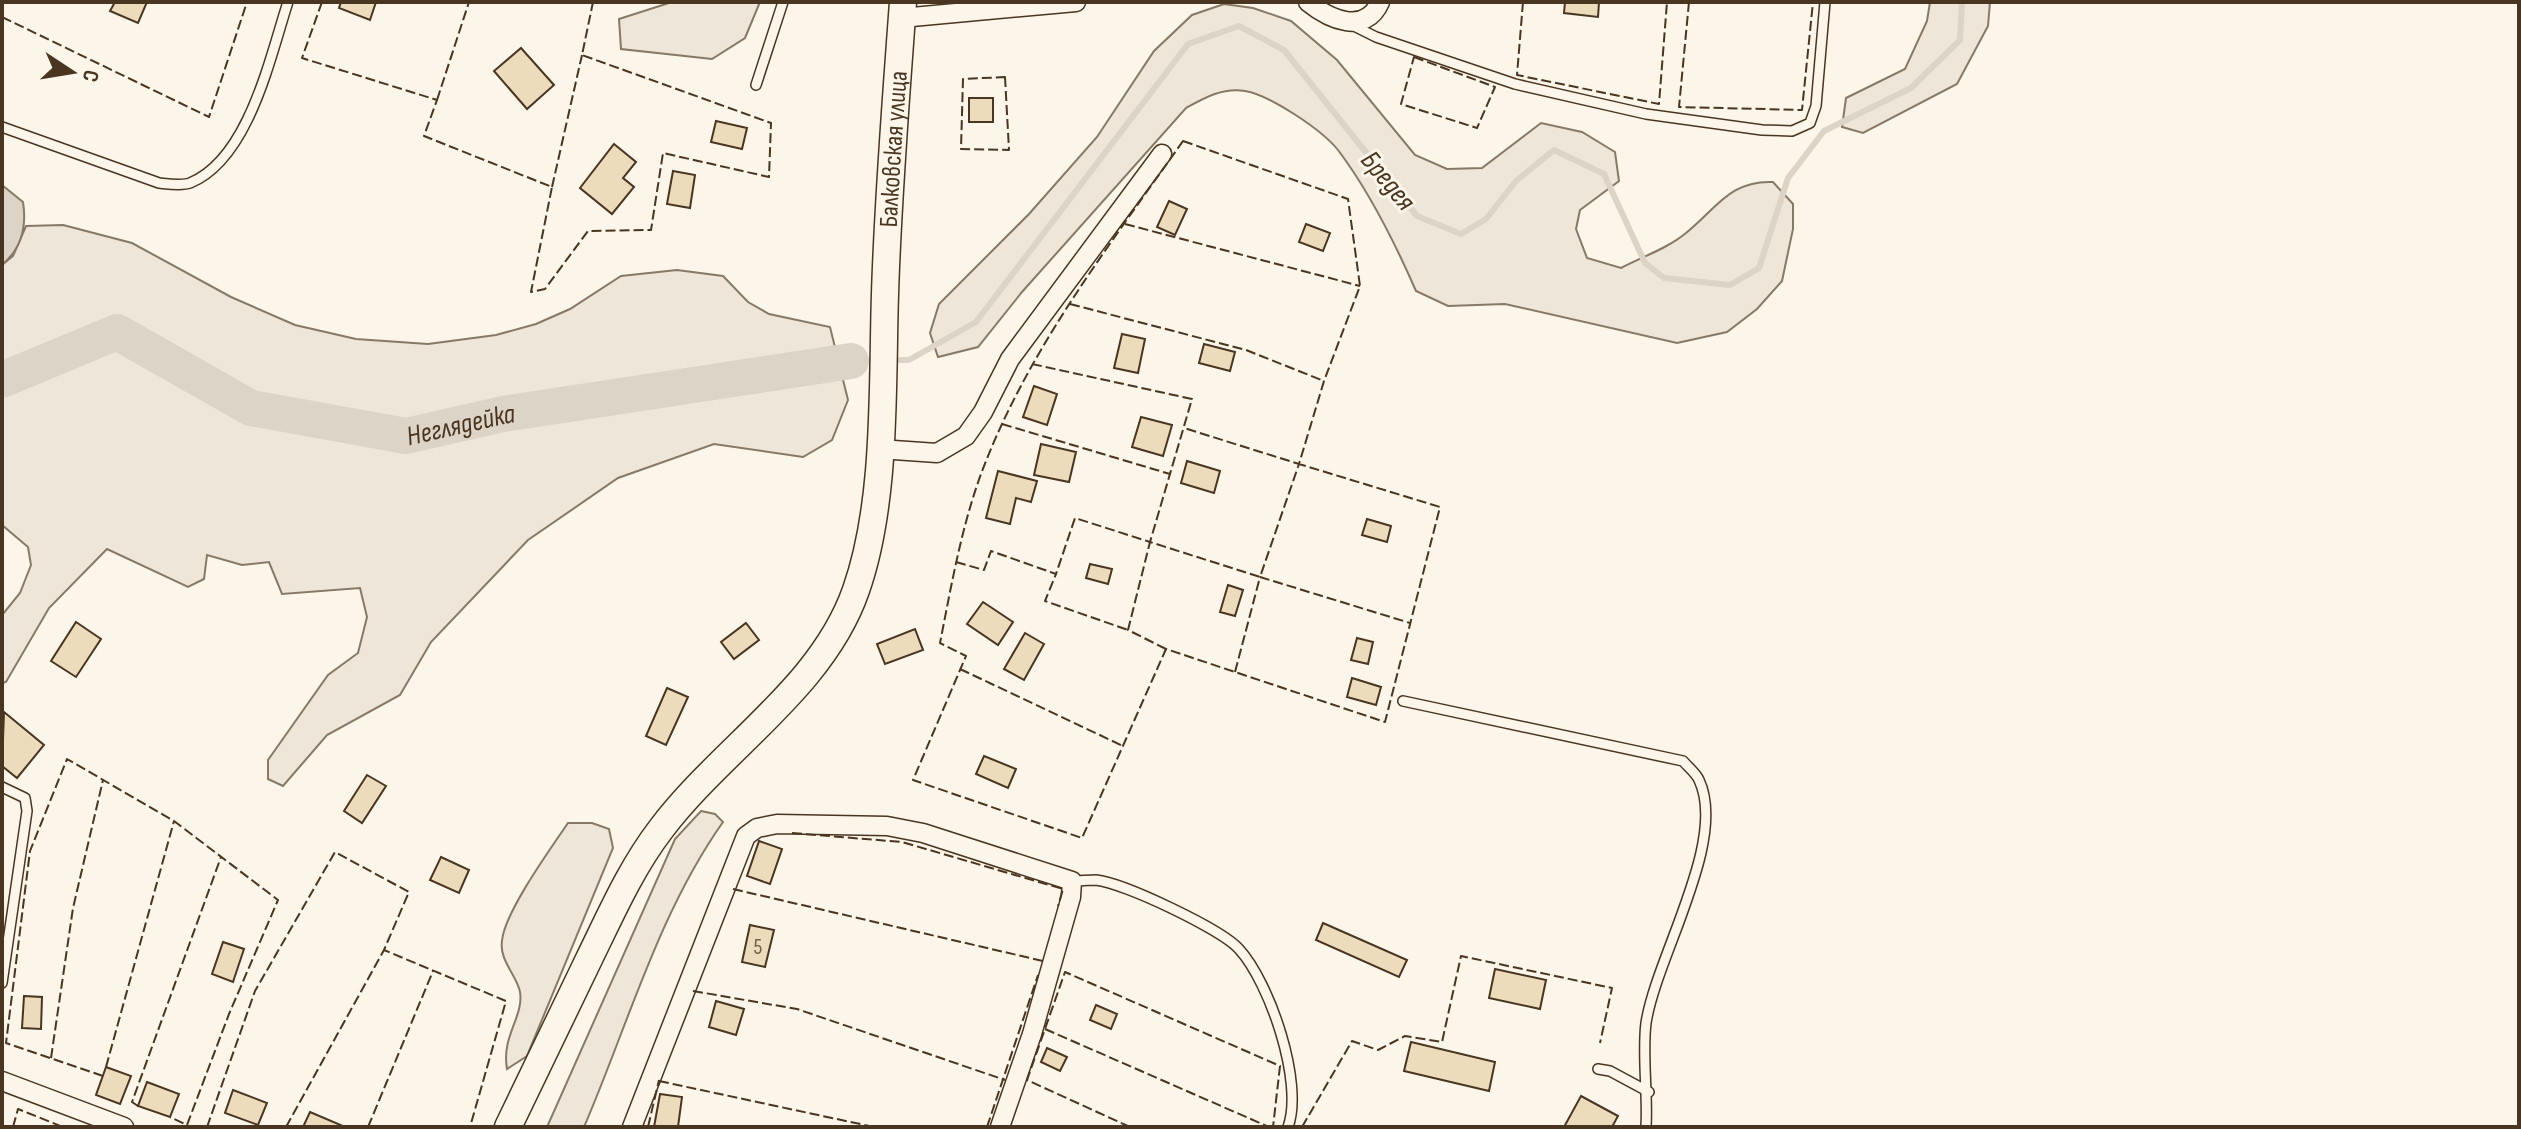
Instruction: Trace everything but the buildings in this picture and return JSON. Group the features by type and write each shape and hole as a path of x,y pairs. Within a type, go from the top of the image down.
{"main road":[{"name":"Балковская улица","path":"508,1127 627,881 659,831 696,785 818,661 840,626 856,590 869,544 883,399 885,295 902,10"}],"street":[{"path":"902,10 1076,2"},
{"path":"1308,2 1325,15 1347,23 1366,19 1380,2"},
{"path":"879,449 937,453 966,436 983,412 1010,359 1162,154"},
{"path":"632,1127 729,872 746,836 757,828 777,824 887,826 923,833 1072,881 1071,897 1032,1034 1000,1127"},
{"path":"2,1081 124,1127"}],"lane":[{"path":"2,127 159,183 187,184 211,171 238,138 259,90 288,2"},
{"path":"756,85 783,2"},
{"path":"1347,23 1376,37 1515,84 1661,116 1792,131 1810,123 1816,106 1825,2"},
{"path":"1403,701 1683,761 1699,780 1706,816 1700,861 1671,937 1646,1023 1649,1092 1646,1127"},
{"path":"2,787 25,798 27,811 2,983"},
{"path":"1072,881 1097,880 1118,886 1213,929 1238,947 1252,968 1289,1055 1295,1089 1288,1127"},
{"path":"1598,1069 1610,1071 1649,1092"}],"shaded area":[{"path":"672,2 760,2 745,38 712,59 621,49 619,19"},
{"path":"1930,2 1990,2 1988,26 1957,84 1863,133 1842,127 1846,98 1905,69 1927,21"},
{"path":"1224,4 1253,8 1291,21 1337,60 1415,155 1447,169 1482,168 1541,123 1582,132 1615,152 1619,181 1580,210 1576,229 1587,258 1621,268 1679,238 1734,191 1773,182 1793,204 1793,229 1782,281 1757,309 1727,332 1677,343 1505,304 1448,306 1416,291 1371,200 1338,150 1295,114 1256,94 1237,90 1221,92 1186,108 1022,292 978,347 938,357 930,333 939,304 1029,214 1097,137 1154,51 1192,15"},
{"path":"2,185 23,202 24,220 22,236 14,252 2,265"},
{"path":"63,225 132,243 231,297 295,325 356,339 428,344 496,335 536,324 570,309 621,276 677,270 723,276 748,302 769,314 830,327 848,400 832,440 803,457 714,444 618,478 528,540 431,642 400,695 327,735 283,786 268,779 268,760 328,675 358,653 367,617 360,588 282,594 269,562 242,565 207,555 204,579 188,587 107,549 49,608 6,682 2,683 2,615 20,593 31,565 28,547 2,525 2,265 13,256 26,226"},
{"path":"701,811 715,814 723,822 700,857 662,932 584,1127 547,1127 675,839"},
{"path":"568,823 592,823 609,829 613,848 527,1056 507,1069 507,1047 519,1010 520,992 503,955 502,941 511,914 529,881"}],"waterway":[{"name":"Бредея","path":"889,360 909,360 976,322 1188,44 1239,26 1284,50 1417,216 1461,234 1486,219 1516,181 1554,150 1604,174 1645,263 1664,278 1730,285 1759,268 1788,178 1824,131 1911,88 1960,40 1962,2"},
{"name":"Неглядейка","path":"2,380 117,332 251,408 406,436 503,414 851,361"},
{"name":"Бредея","path":"851,361 878,360"}],"fence":[{"path":"2,17 209,117 247,2"},
{"path":"322,2 302,58 437,100 424,136 552,187 531,292 545,289 588,231 651,230 663,153 769,177 771,123 582,55 593,2"},
{"path":"437,100 469,2"},
{"path":"1523,2 1517,75 1659,104 1667,2"},
{"path":"1689,2 1679,107 1802,110 1813,2"},
{"path":"552,187 582,55"},
{"path":"1414,57 1495,87 1477,128 1401,104 1414,57"},
{"path":"1005,77 1009,150 961,149 963,79 1005,77"},
{"path":"1183,141 1348,199 1360,286 1324,381 1299,464 1440,507 1385,722 1166,649 1082,838 913,780 966,656 940,643 965,528 986,461 1026,376 1050,335 1101,256 1183,141"},
{"path":"1125,224 1360,286"},
{"path":"1070,304 1246,350 1324,381"},
{"path":"1032,364 1192,399 1150,542 1075,518 1056,574"},
{"path":"1002,424 1170,474"},
{"path":"1166,649 1128,630 1150,542 1260,577 1299,464 1184,428"},
{"path":"956,562 984,570 991,551 1056,574 1045,601 1128,630"},
{"path":"1235,672 1260,577 1410,623"},
{"path":"960,669 1123,746"},
{"path":"103,1076 6,1043 30,851 67,759 174,821 278,900 229,1014 187,1125 170,1117"},
{"path":"51,1058 73,908 103,780"},
{"path":"106,1067 174,821"},
{"path":"792,833 902,842 1063,889 1058,906"},
{"path":"207,1127 255,991 335,852 409,892 384,950 506,1001 470,1127"},
{"path":"138,1106 132,1102 221,857"},
{"path":"733,889 1043,961"},
{"path":"286,1127 384,950"},
{"path":"1302,1127 1352,1041 1378,1050 1405,1036 1442,1042 1461,956 1612,988 1600,1043"},
{"path":"368,1127 433,971"},
{"path":"1130,1127 1027,1080 1065,972 1280,1066 1273,1127"},
{"path":"987,1127 1038,975"},
{"path":"693,991 797,1009 1005,1080"},
{"path":"1045,1029 1269,1127"},
{"path":"648,1127 659,1080"},
{"path":"659,1081 874,1127"},
{"path":"13,1127 18,1109 63,1127"}]}
